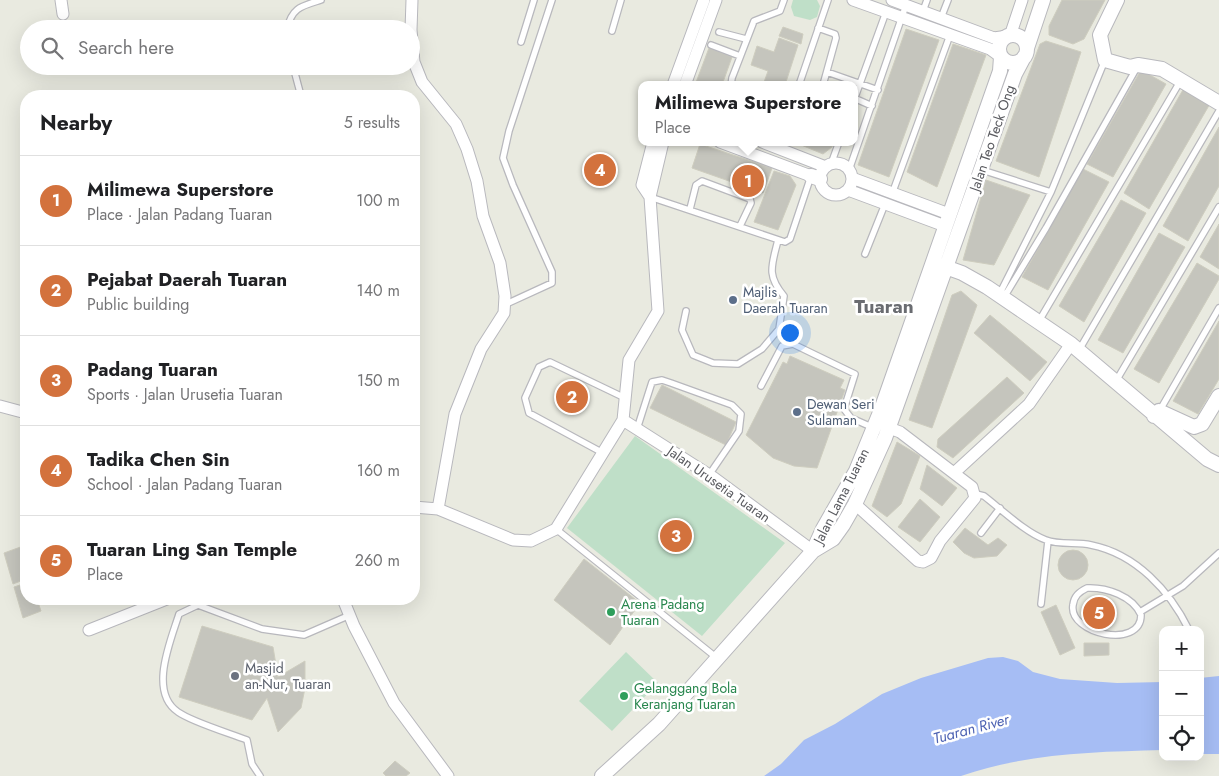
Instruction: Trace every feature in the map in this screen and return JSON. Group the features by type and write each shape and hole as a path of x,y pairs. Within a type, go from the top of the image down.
{"street":[{"path":"61,0 63,14"},
{"path":"411,20 412,0"},
{"path":"674,81 704,0"},
{"path":"686,81 716,0"},
{"path":"853,0 990,48 1001,57 1014,63 1025,53 1023,40 1011,36 994,38 892,0"},
{"path":"1011,36 1022,0"},
{"path":"1117,0 1100,35 1105,60 1130,67 1138,65 1162,69 1219,103"},
{"path":"1001,57 999,47 1002,40 1011,36 1040,6"},
{"name":"Jalan Teo Teck Ong","path":"963,223 1015,74 1025,53 1040,6"},
{"name":"Jalan Teo Teck Ong","path":"947,220 1000,71 1001,57"},
{"path":"419,75 422,82 456,124 467,149 477,181 484,216 500,263 505,296 504,313 481,350 455,414 438,509"},
{"path":"650,196 642,185 652,146"},
{"path":"420,508 438,509 513,540 531,541 556,529 623,420 629,360 658,311 650,196 662,146"},
{"path":"734,146 822,171 841,164 850,174 947,220"},
{"path":"780,146 822,171"},
{"path":"822,171 823,189 832,195 842,194 848,190 850,174"},
{"path":"848,190 885,204 963,223 956,257 962,272"},
{"name":"Jalan Lama Tuaran","path":"813,551 823,529 856,471 874,428 947,220"},
{"name":"Jalan Lama Tuaran","path":"602,776 659,724 813,551 833,539 855,504 889,428 963,223"},
{"path":"932,262 962,272 1039,321 1075,347 1157,413 1207,459 1219,465"},
{"path":"954,473 1029,404 1075,347"},
{"path":"1157,413 1194,427 1199,426 1219,396"},
{"path":"0,406 20,411"},
{"name":"Jalan Urusetia Tuaran","path":"623,420 709,475 813,551"},
{"path":"855,504 918,561 923,562 931,558 940,541 973,502 976,494 972,487 900,432 889,428"},
{"path":"89,630 152,605"},
{"path":"345,605 394,703 448,776"}],"lane":[{"path":"289,20 299,7 321,0"},
{"path":"522,42 534,0"},
{"path":"504,305 552,283 552,272 503,158 509,131 552,0"},
{"path":"612,31 621,0"},
{"path":"732,81 754,20 780,11 784,0"},
{"path":"800,81 828,0"},
{"path":"923,12 927,0"},
{"path":"941,18 948,0"},
{"path":"850,174 906,5"},
{"path":"858,89 886,12"},
{"path":"818,28 835,34 836,38 824,81"},
{"path":"719,32 746,39"},
{"path":"892,194 950,34"},
{"path":"710,45 740,56"},
{"path":"1001,297 1051,192 1105,60"},
{"path":"1001,297 1046,228 1138,65"},
{"path":"827,72 852,81"},
{"path":"295,75 299,90"},
{"path":"1039,321 1181,80"},
{"path":"860,84 878,90"},
{"path":"858,101 872,106"},
{"path":"1075,347 1219,111"},
{"path":"650,196 785,242 790,239 822,171 837,146"},
{"path":"981,170 1051,192"},
{"path":"690,209 696,185 702,181 750,199 751,203 740,226"},
{"path":"866,254 885,204"},
{"path":"1116,381 1219,207"},
{"path":"686,311 682,330 693,355 713,362 738,364 762,349 779,329 784,296 775,286 771,274 778,240"},
{"path":"1157,413 1219,308"},
{"path":"761,386 782,346 793,344 855,374 844,409 851,418 874,428"},
{"path":"603,453 529,413 525,398 539,367 550,362 625,398"},
{"path":"637,429 652,382 662,380 732,405 742,414 739,431 709,475"},
{"path":"976,494 984,496 1037,536 1048,541 1078,542 1110,551 1157,582 1169,595 1187,626"},
{"path":"981,533 1000,508"},
{"path":"556,529 717,658"},
{"path":"1041,604 1048,541"},
{"path":"1140,612 1169,595 1202,571 1219,553"},
{"path":"1095,588 1118,594 1131,602 1140,612 1140,626 1136,630 1124,635 1084,627 1073,616 1072,606 1080,591 1095,588"},
{"path":"260,776 252,764 247,740 177,712 165,695 162,669 179,614 198,605 262,629 304,635 350,616"}],"green space":[{"path":"793,0 817,0 820,6 817,17 810,20 794,16 791,7"},
{"path":"635,436 785,543 702,636 567,528"},
{"path":"626,652 658,683 612,731 579,701"}],"water":[{"name":"Tuaran River","path":"1003,657 1018,661 1033,672 1060,679 1117,683 1159,682 1159,750 1086,753 1036,758 986,768 961,776 764,776 781,764 804,740 835,724 882,694 921,678 988,658"},
{"path":"1219,676 1219,754 1204,754 1204,678"}],"building":[{"path":"1062,0 1105,0 1084,39 1073,44 1049,35 1049,26"},
{"path":"783,27 803,34 801,44 779,36"},
{"path":"906,29 939,40 889,177 858,165"},
{"path":"779,38 798,45 786,81 764,81 768,71 751,65 757,46 774,52"},
{"path":"1046,41 1081,52 1039,177 996,161 1040,44"},
{"path":"953,44 986,55 937,187 907,172"},
{"path":"709,48 732,57 723,81 697,81"},
{"path":"1141,70 1166,84 1113,177 1087,164"},
{"path":"1184,88 1211,102 1149,209 1124,193"},
{"path":"1219,127 1219,186 1188,241 1163,226"},
{"path":"699,146 706,146 772,168 763,193 692,168"},
{"path":"804,146 832,146 823,154"},
{"path":"1083,169 1109,182 1048,290 1022,277"},
{"path":"774,171 790,176 796,185 778,230 754,222"},
{"path":"986,180 1030,195 994,265 963,260"},
{"path":"1121,200 1146,213 1084,322 1059,306"},
{"path":"1219,224 1219,269 1200,257"},
{"path":"1159,233 1185,247 1123,353 1098,340"},
{"path":"1197,263 1219,276 1219,279 1159,383 1134,369"},
{"path":"961,291 977,305 932,428 909,420 952,295"},
{"path":"990,315 1047,362 1030,381 974,333"},
{"path":"1219,321 1219,379 1198,414 1173,401"},
{"name":"Dewan Seri Sulaman","path":"790,356 844,380 840,388 845,390 817,468 794,466 773,458 746,435 783,362 787,364"},
{"path":"1007,377 1024,393 953,458 937,447 938,439"},
{"path":"662,385 736,422 726,445 650,408"},
{"path":"897,442 920,456 901,504 887,517 872,506"},
{"path":"927,465 957,488 942,506 920,489"},
{"path":"920,499 940,517 920,542 898,527"},
{"path":"965,528 988,545 998,538 1007,545 997,556 974,558 964,553 953,542"},
{"path":"20,547 20,581 13,584 4,553"},
{"path":"1073,550 1084,554 1088,565 1084,576 1073,580 1062,576 1058,565 1062,554"},
{"path":"584,559 640,603 610,645 554,600"},
{"path":"20,585 20,605 39,605 41,611 23,618 14,587"},
{"path":"1056,605 1075,648 1060,655 1041,612"},
{"path":"202,626 273,647 278,677 305,661 305,688 301,708 278,732 267,698 252,720 179,697"},
{"path":"1084,643 1109,643 1109,655 1084,656"},
{"path":"395,761 410,773 406,776 386,776 383,773"}],"place":[{"name":"Tadika Chen Sin","path":"600,170"},
{"name":"Milimewa Superstore","path":"748,181"},
{"name":"Majlis Daerah Tuaran","path":"733,300"},
{"name":"Pejabat Daerah Tuaran","path":"572,397"},
{"name":"Dewan Seri Sulaman","path":"797,412"},
{"name":"Padang Tuaran","path":"676,536"},
{"name":"Arena Padang Tuaran","path":"611,612"},
{"name":"Tuaran Ling San Temple","path":"1099,613"},
{"name":"Masjid an-Nur, Tuaran","path":"235,676"},
{"name":"Gelanggang Bola Keranjang Tuaran","path":"624,696"}],"district":[{"name":"Tuaran","path":"884,306"}]}
